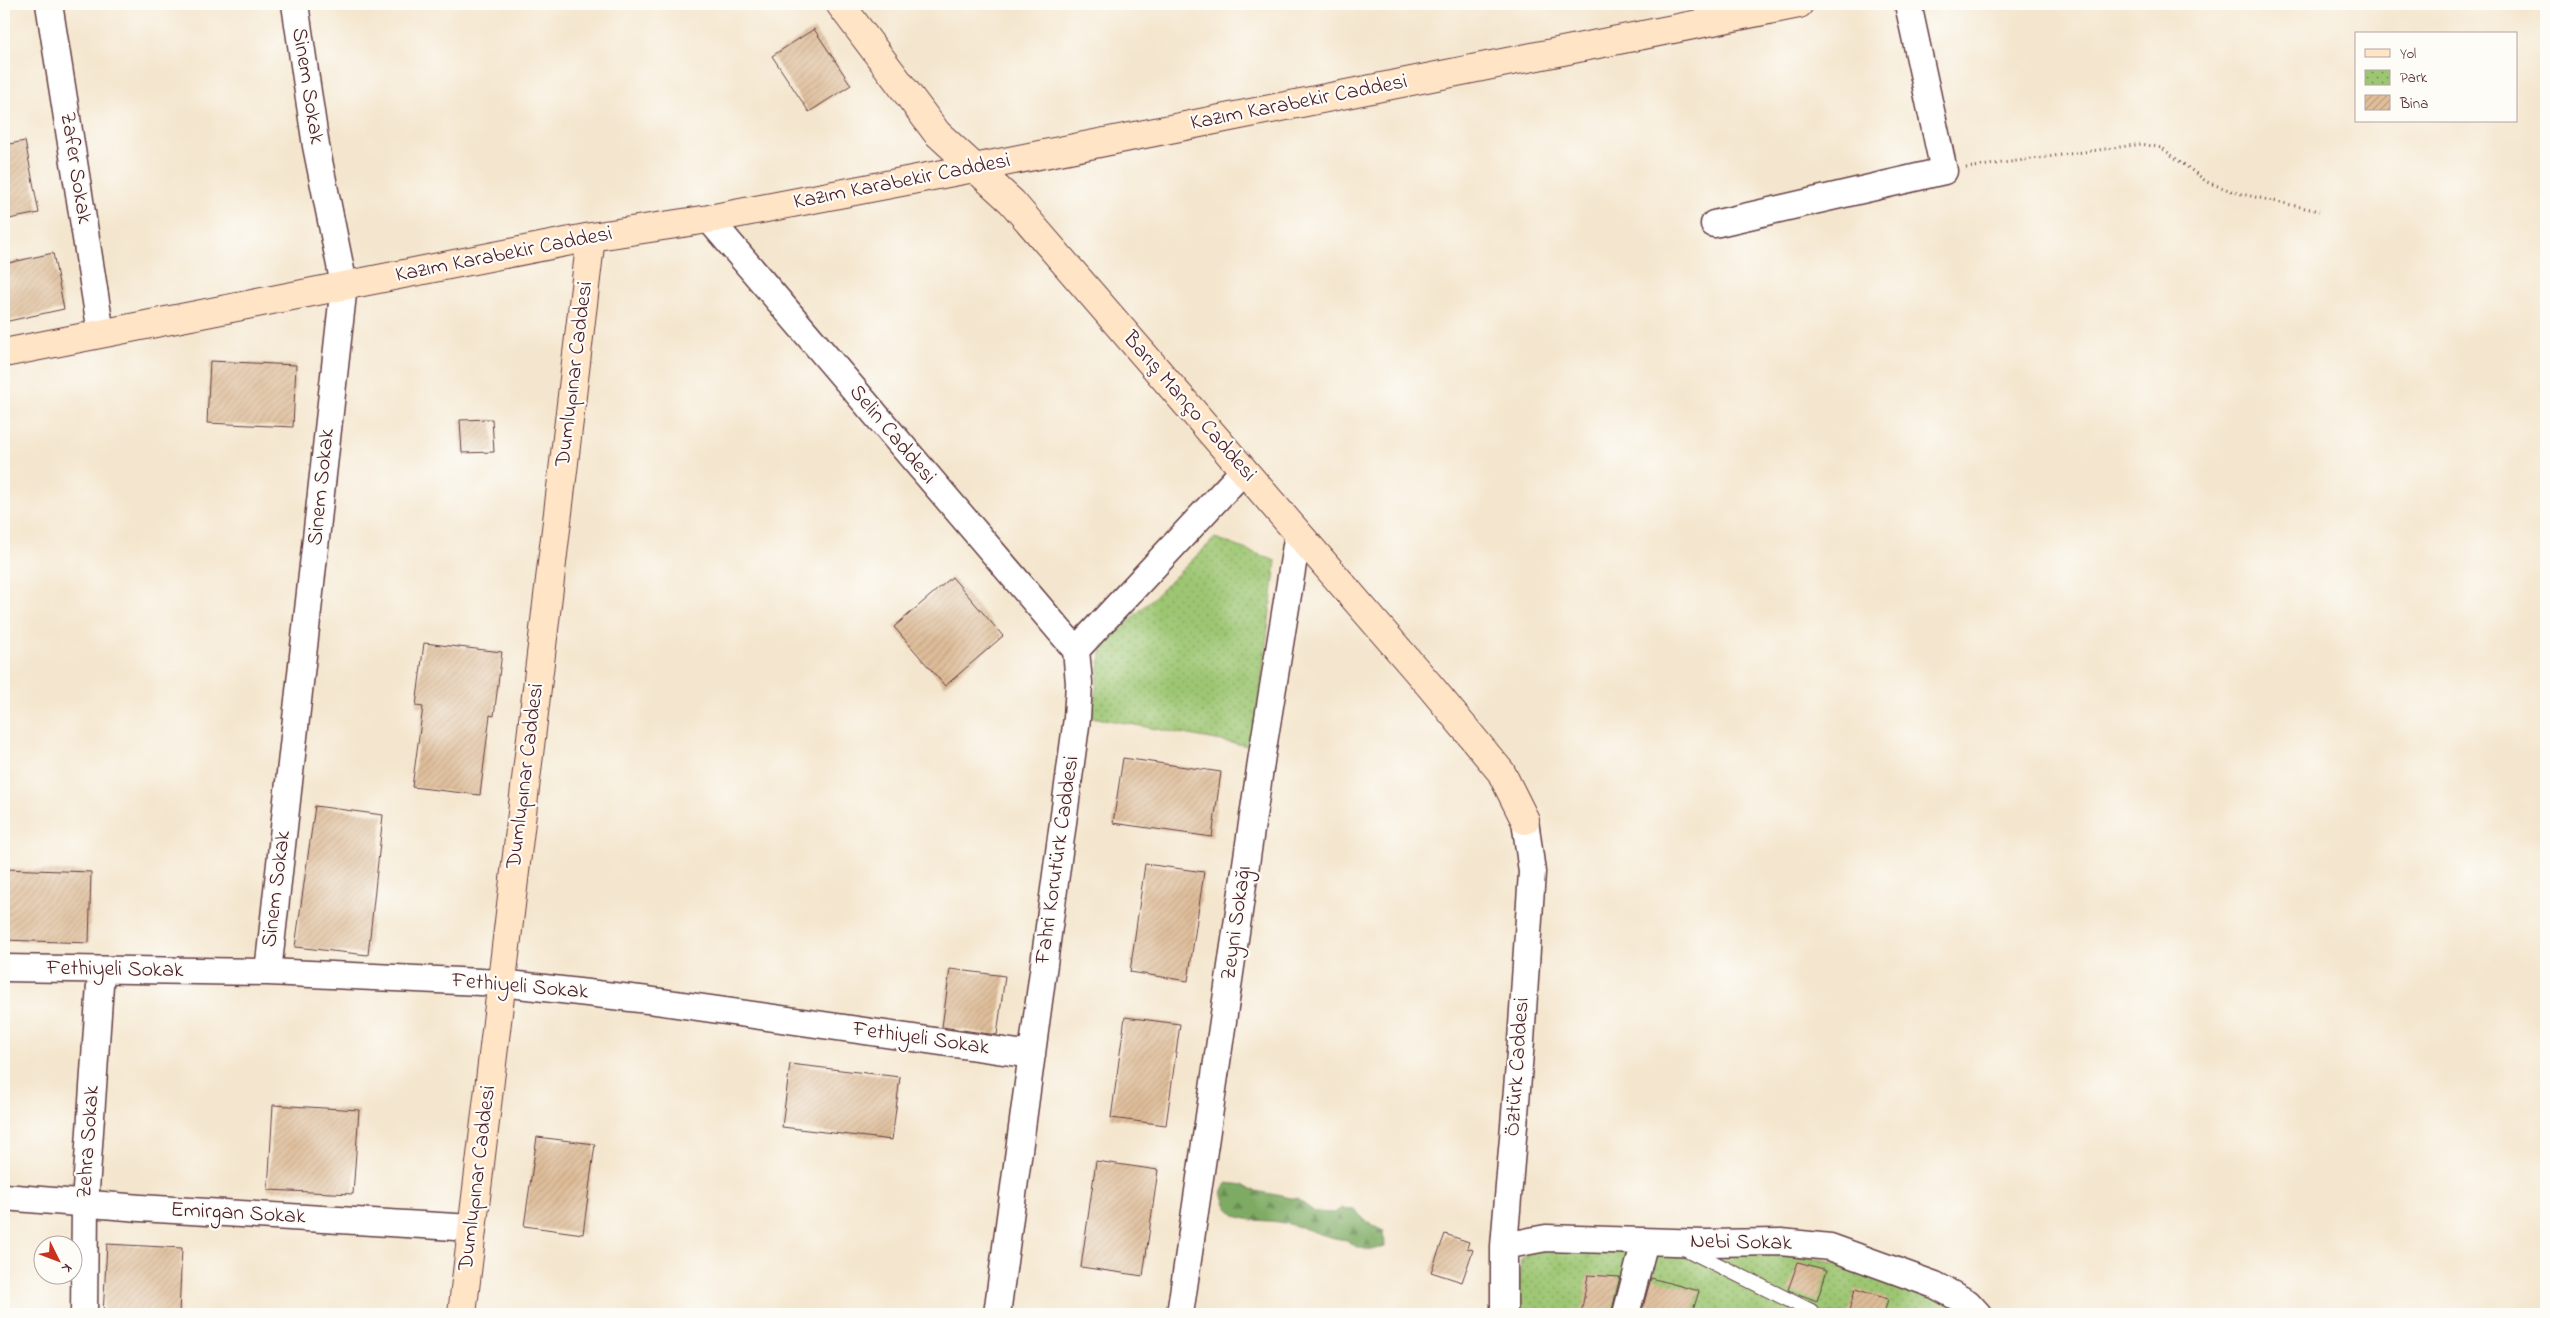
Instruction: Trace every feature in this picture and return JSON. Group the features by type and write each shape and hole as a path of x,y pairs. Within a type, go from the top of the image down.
{"street":[{"name":"Zafer Sokak","path":"49,4 101,333"},
{"name":"Sinem Sokak","path":"268,972 344,285 316,146 294,4"},
{"name":"Barış Manço Caddesi","path":"840,4 937,133 1012,202 1244,470 1501,772 1525,820"},
{"name":"Kazım Karabekir Caddesi","path":"4,353 591,238 708,220 1799,4"},
{"path":"1714,224 1944,171 1908,4"},
{"name":"Selin Caddesi","path":"708,220 1076,650"},
{"name":"Dumlupınar Caddesi","path":"462,1314 591,238"},
{"path":"1076,650 1244,470"},
{"name":"Zeyni Sokağı","path":"1180,1314 1260,764 1298,533"},
{"name":"Fahri Korutürk Caddesi","path":"996,1314 1077,718 1079,683 1076,650"},
{"name":"Öztürk Caddesi","path":"1504,1314 1504,1246 1521,1041 1532,872 1525,820"},
{"name":"Fethiyeli Sokak","path":"4,968 268,972 501,983 657,1001 1032,1055"},
{"name":"Zehra Sokak","path":"84,1314 85,1204 100,970"},
{"name":"Emirgan Sokak","path":"4,1197 85,1204 472,1228"},
{"name":"Nebi Sokak","path":"1504,1246 1546,1238 1671,1242 1781,1242 1830,1247 1935,1285 1973,1309"},
{"path":"1626,1314 1645,1241"}],"lane":[{"path":"1671,1242 1811,1311"}],"path":[{"path":"1944,171 2142,144 2162,148 2207,182 2237,193 2319,211"}],"green space":[{"path":"1215,538 1276,561 1254,747 1092,717 1102,647"},
{"path":"1227,1183 1243,1185 1251,1190 1297,1199 1315,1212 1334,1213 1342,1208 1354,1209 1367,1222 1384,1231 1385,1246 1375,1249 1360,1248 1347,1240 1292,1225 1249,1220 1237,1216 1228,1208 1222,1192"},
{"path":"1535,1249 1788,1254 1860,1266 2007,1314 1516,1314 1521,1259"}],"building":[{"path":"814,29 851,85 809,112 772,56"},
{"path":"25,141 39,213 4,220 4,145"},
{"path":"53,253 64,309 4,322 4,264"},
{"path":"210,361 296,365 293,427 207,423"},
{"path":"492,419 494,452 462,453 460,420"},
{"path":"952,577 1003,636 945,686 894,627"},
{"path":"424,643 502,652 494,716 490,715 480,795 412,787 423,707 416,706"},
{"path":"1123,758 1221,772 1212,837 1113,823"},
{"path":"315,806 383,815 368,955 295,947"},
{"path":"1145,864 1204,872 1188,981 1130,972"},
{"path":"4,869 91,872 89,943 4,940"},
{"path":"950,969 1005,976 997,1035 942,1027"},
{"path":"1125,1017 1180,1024 1166,1125 1111,1118"},
{"path":"790,1064 900,1077 892,1140 782,1127"},
{"path":"273,1105 359,1110 353,1194 268,1190"},
{"path":"537,1137 595,1144 583,1234 524,1226"},
{"path":"1096,1161 1158,1170 1143,1276 1081,1267"},
{"path":"1445,1234 1469,1242 1467,1248 1473,1250 1462,1282 1431,1272"},
{"path":"107,1244 182,1248 179,1314 103,1314"},
{"path":"1798,1262 1827,1270 1817,1301 1788,1290"},
{"path":"1588,1275 1620,1277 1611,1314 1581,1314"},
{"path":"1651,1278 1699,1291 1692,1314 1641,1314"},
{"path":"1855,1289 1888,1299 1884,1314 1848,1314"}]}
